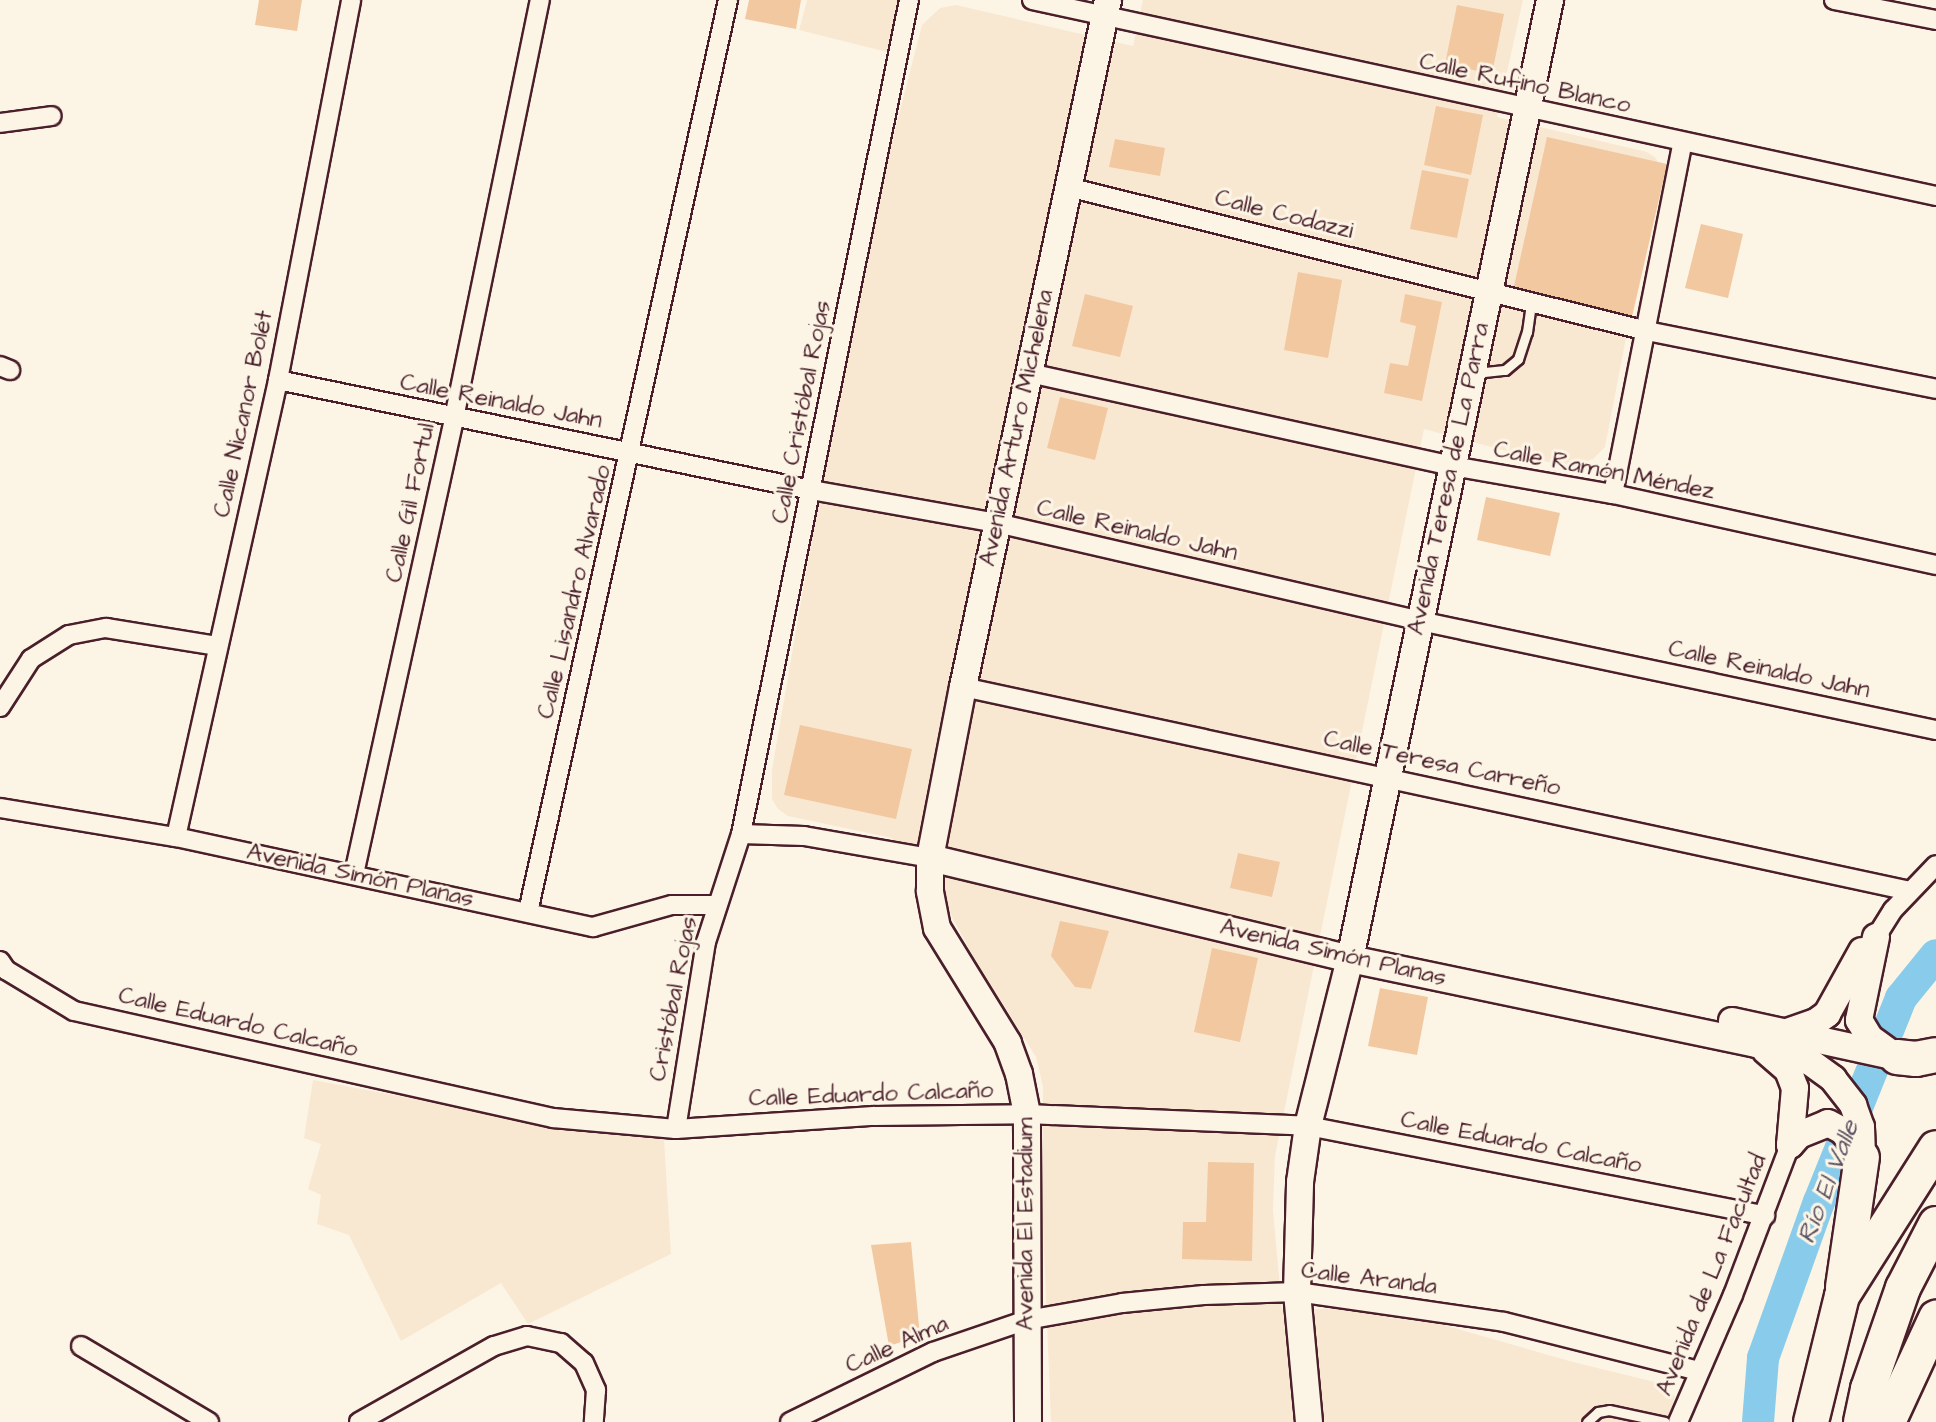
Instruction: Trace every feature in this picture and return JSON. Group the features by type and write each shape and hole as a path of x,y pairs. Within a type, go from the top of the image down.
{"highway":[{"path":"1897,1057 1916,1059 1936,1055"},
{"path":"1842,1296 1936,1148"},
{"path":"1811,1422 1842,1296 1862,1157"},
{"path":"1861,1422 1868,1389 1903,1288 1936,1224"},
{"path":"1888,1422 1936,1318"}],"street":[{"name":"Calle Nicanor Bolét","path":"176,837 278,380 351,0"},
{"name":"Calle Gil Fortul","path":"354,874 454,418 540,0"},
{"name":"Calle Lisandro Alvarado","path":"528,912 728,0"},
{"name":"Calle Cristóbal Rojas","path":"741,834 909,0"},
{"name":"Calle Rufino Blanco","path":"1032,0 1106,8 1526,109 1936,196"},
{"name":"Avenida Teresa de La Parra","path":"1309,1422 1297,1292 1300,1182 1308,1126 1352,950 1550,0"},
{"path":"1834,0 1936,20"},
{"name":"Avenida Arturo Michelena","path":"930,858 1106,8"},
{"path":"0,123 52,116"},
{"path":"1613,494 1682,144"},
{"name":"Calle Codazzi","path":"1068,187 1647,331"},
{"path":"1647,331 1936,389"},
{"name":"Calle Ramón Méndez","path":"1029,373 1452,466 1613,494 1936,565"},
{"name":"Calle Reinaldo Jahn","path":"278,380 811,490 997,523 1420,621 1936,730"},
{"path":"0,707 31,659 69,635 106,628 217,646"},
{"name":"Calle Teresa Carreño","path":"963,687 1910,891"},
{"name":"Avenida Simón Planas","path":"0,808 176,837 593,927 672,905 717,905"},
{"name":"Avenida Simón Planas","path":"741,834 804,836 930,858 1352,950 1753,1043 1810,1062 1833,1079 1853,1105 1861,1127 1862,1157"},
{"name":"Cristóbal Rojas","path":"676,1129 706,942 741,834"},
{"name":"Avenida El Estadium","path":"930,858 930,891 937,928 1008,1043 1019,1074 1027,1114 1028,1422"},
{"path":"1786,1032 1816,1022 1827,1014 1864,947 1876,937 1910,891 1936,865"},
{"path":"1876,937 1859,1020 1870,1038 1897,1057"},
{"name":"Avenida Simón Planas","path":"1352,950 1786,1032 1897,1057"},
{"name":"Calle Eduardo Calcaño","path":"0,961 6,970 74,1011 553,1118 676,1129 874,1116 1027,1114 1308,1126 1765,1216"},
{"path":"1753,1043 1775,1056 1788,1070 1795,1088 1790,1145"},
{"path":"1790,1145 1799,1135 1828,1123 1843,1131 1862,1157"},
{"name":"Avenida de La Facultad","path":"1678,1422 1765,1216 1790,1145"},
{"name":"Calle Aranda","path":"1027,1320 1122,1303 1297,1292 1504,1322 1699,1371"},
{"name":"Calle Alma","path":"790,1422 933,1352 1027,1320"},
{"path":"359,1422 494,1346 527,1336 561,1343 584,1363 596,1390 594,1422"},
{"path":"81,1346 209,1422"}],"lane":[{"path":"1471,373 1505,370 1518,359 1527,332 1531,302"},
{"path":"1587,1422 1598,1412 1609,1410 1665,1422"}],"shaded area":[{"path":"807,0 902,0 891,53 799,30"},
{"path":"1143,0 1523,0 1497,117 1647,152 1656,158 1659,166 1605,447 1593,459 1577,465 1559,465 1424,429 1275,1156 1273,1210 1282,1310 1354,1308 1412,1316 1659,1383 1675,1396 1667,1422 1051,1422 1042,1199 1043,1087 1036,1057 973,956 943,893 892,838 788,816 778,809 772,799 772,770 856,282 922,25 940,8 956,5 1133,46"},
{"path":"313,1080 550,1124 664,1138 671,1254 528,1324 501,1283 401,1341 349,1235 317,1224 321,1195 308,1189 321,1144 304,1138"}],"building":[{"path":"259,0 302,0 297,31 255,25"},
{"path":"749,0 801,0 796,29 745,19"},
{"path":"1457,5 1504,14 1492,74 1445,64"},
{"path":"1436,106 1483,115 1471,175 1424,165"},
{"path":"1547,137 1667,164 1632,317 1513,291"},
{"path":"1115,139 1165,148 1160,176 1109,167"},
{"path":"1422,170 1469,179 1457,238 1410,229"},
{"path":"1701,224 1743,234 1728,298 1685,288"},
{"path":"1298,272 1342,280 1328,358 1284,350"},
{"path":"1085,294 1133,306 1120,357 1072,346"},
{"path":"1405,294 1442,302 1422,401 1384,393 1390,363 1408,366 1416,326 1400,322"},
{"path":"1060,397 1108,408 1095,460 1047,448"},
{"path":"1486,497 1560,513 1550,556 1477,540"},
{"path":"800,725 912,749 896,819 784,795"},
{"path":"1238,853 1280,862 1272,897 1230,888"},
{"path":"1060,921 1109,931 1091,989 1075,987 1051,956"},
{"path":"1212,948 1258,958 1240,1042 1194,1032"},
{"path":"1380,988 1428,997 1417,1055 1368,1046"},
{"path":"1208,1162 1254,1163 1252,1261 1182,1259 1183,1222 1206,1222"},
{"path":"911,1242 920,1336 889,1346 871,1245"}],"waterway":[{"name":"Río El Valle","path":"1758,1422 1763,1358 1819,1202 1901,998 1936,955"}]}
